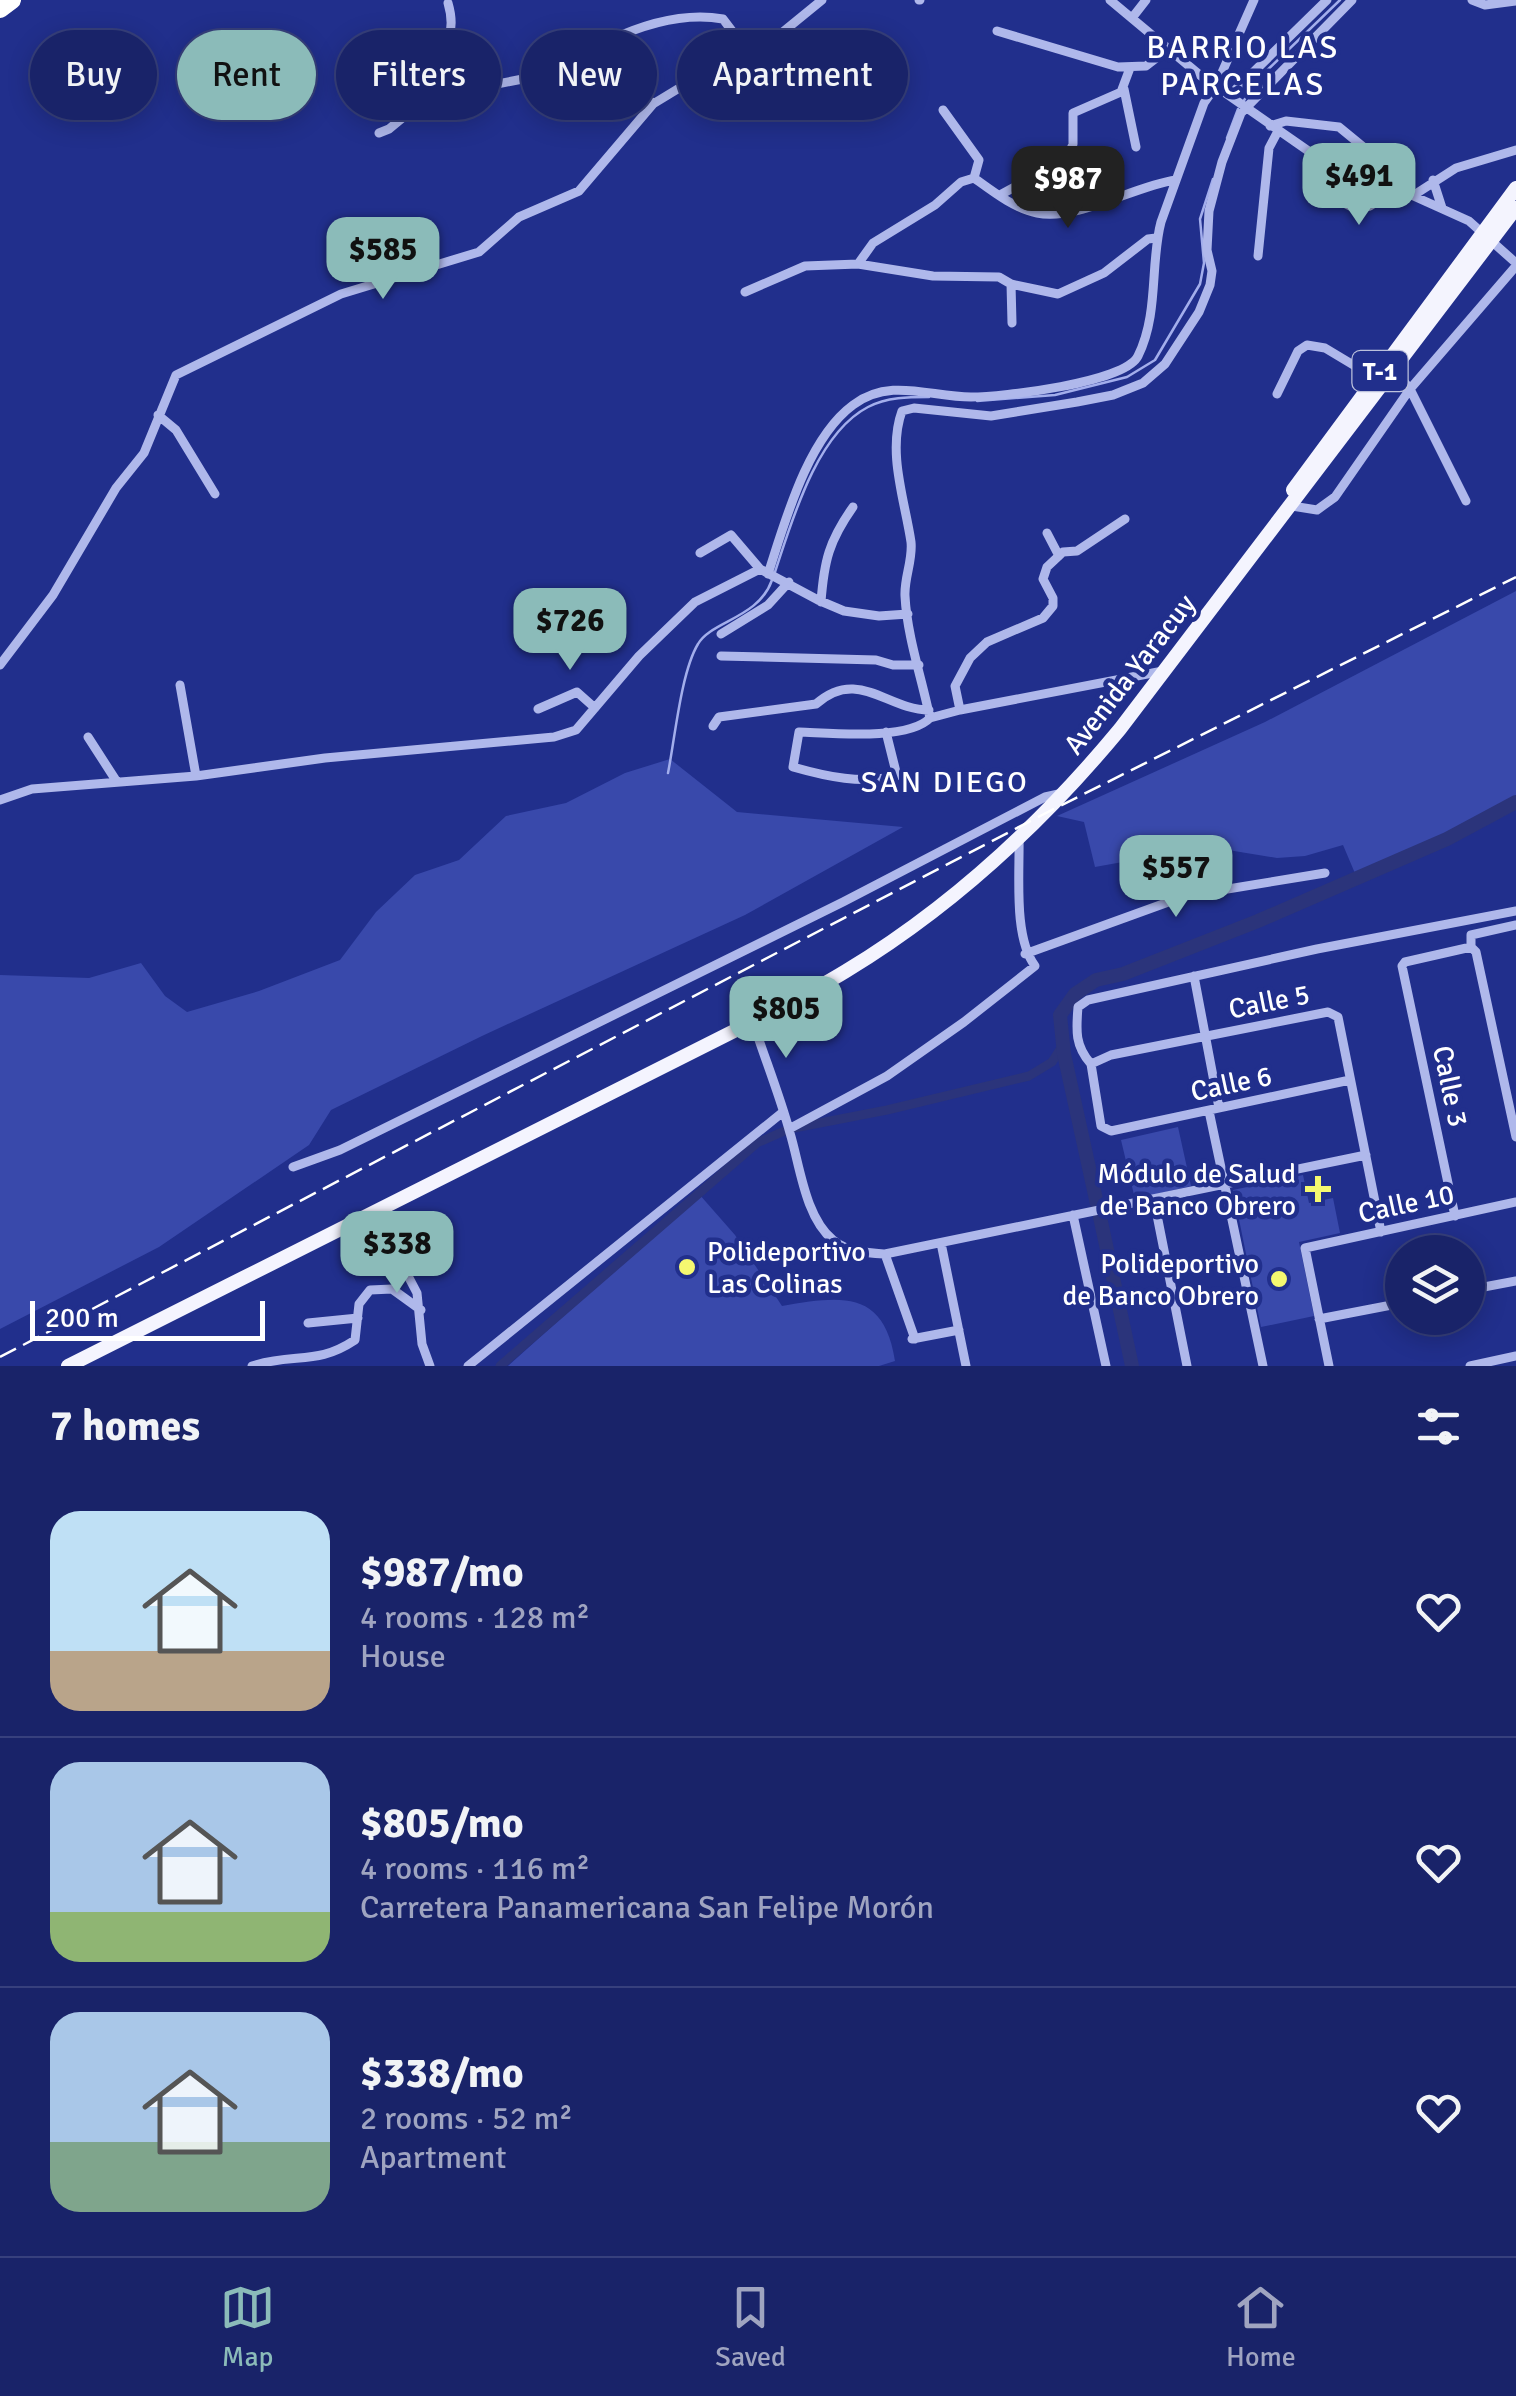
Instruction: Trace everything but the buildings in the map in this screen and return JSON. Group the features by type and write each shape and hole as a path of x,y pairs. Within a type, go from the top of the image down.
{"highway":[{"path":"0,8 12,0"}],"main road":[{"name":"T-1","path":"1250,559 1394,370 1489,236 1516,188"},
{"name":"T-1","path":"1250,559 1310,464 1375,378 1516,208"},
{"name":"Avenida Yaracuy","path":"1019,836 1065,793 1120,729 1250,559"},
{"name":"T-1","path":"68,1366 753,1022 848,970 973,877 1019,836"}],"street":[{"path":"785,30 822,0"},
{"path":"1110,0 1168,50 1307,150 1344,202 1356,208 1370,206 1398,189"},
{"path":"1132,18 1146,0"},
{"path":"0,800 32,789 196,776 325,758 554,736 576,730 660,634 695,602 766,573 789,508 812,460 828,432 853,404 886,390 916,388 970,397 1034,392 1095,379 1131,366 1152,310 1156,238 1204,103 1216,86 1254,0"},
{"path":"886,732 897,776 881,780 833,778 793,767 799,732 886,732 923,725 929,714 905,594 912,548 898,461 897,426 902,412 914,408 991,416 1077,402 1113,395 1143,383 1165,364 1200,312 1210,285 1210,212 1240,102 1327,0"},
{"path":"1240,102 1352,0"},
{"path":"1472,0 1485,5 1516,1"},
{"path":"448,3 450,30"},
{"path":"634,30 702,15 723,19 731,30"},
{"path":"997,31 1118,67 1146,66 1168,50"},
{"path":"1130,68 1124,89 1136,147"},
{"path":"1000,195 1064,162 1072,149 1072,114 1124,89"},
{"path":"943,110 979,160 974,178"},
{"path":"380,133 400,120"},
{"path":"0,665 53,595 116,488 144,453 176,376 341,294 479,252 519,218 578,191 640,120"},
{"path":"1258,256 1269,148 1274,128 1286,121 1338,127 1395,173 1398,189"},
{"path":"1414,195 1456,168 1516,150"},
{"path":"858,264 873,243 924,213 960,182 974,178 1027,210 1042,214 1094,206 1142,186 1176,180"},
{"path":"1434,180 1442,208"},
{"path":"1292,506 1317,510 1334,496 1410,389 1516,265 1489,236 1442,208 1398,189"},
{"path":"745,292 805,266 858,264 933,276 999,277 1010,284 1058,294 1104,273 1148,239 1156,238"},
{"path":"1010,284 1012,323"},
{"path":"1277,394 1298,351 1306,345 1325,348 1375,378"},
{"path":"1394,370 1410,389 1466,501"},
{"path":"158,415 176,430 215,494"},
{"path":"821,602 824,561 836,530 853,507"},
{"path":"960,710 956,686 970,658 988,642 1043,618 1053,606 1044,578 1047,568 1063,552 1077,551 1125,519"},
{"path":"1047,533 1058,556"},
{"path":"700,553 731,536 766,573 821,602 844,611 878,616 908,614"},
{"path":"721,634 768,605 786,581"},
{"path":"721,656 876,660 893,665 919,665"},
{"path":"713,726 719,717 816,704 828,694 853,690 874,690 912,710 929,714 1166,670"},
{"path":"180,685 196,776"},
{"path":"538,709 577,692 595,708"},
{"path":"88,738 117,782"},
{"path":"293,1167 340,1150 843,902 1045,797 1065,793"},
{"path":"790,1129 887,1076 1035,966 1025,954 1019,836"},
{"path":"1025,954 1185,896 1325,873"},
{"path":"1091,1064 1079,1050 1078,1008 1106,995 1516,910"},
{"path":"1516,925 1471,935 1516,1136"},
{"name":"Calle 3","path":"1455,1216 1402,966 1405,962 1471,947"},
{"path":"1194,976 1226,1184 1263,1366"},
{"name":"Calle 5","path":"1091,1064 1111,1055 1328,1012 1338,1017 1381,1232"},
{"path":"753,1022 790,1129 811,1206 822,1229 851,1250 885,1254 941,1244 1366,1155"},
{"name":"Calle 6","path":"1091,1064 1100,1126 1111,1131 1350,1080"},
{"path":"468,1366 783,1112"},
{"path":"1154,1200 1187,1366"},
{"name":"Calle 10","path":"1319,1320 1305,1248 1516,1202"},
{"path":"374,1213 418,1294 422,1344 430,1366"},
{"path":"1074,1215 1106,1366"},
{"path":"941,1244 966,1366"},
{"path":"885,1254 913,1339 958,1330"},
{"path":"1485,1287 1516,1281"},
{"path":"252,1366 318,1365 332,1361 355,1340 364,1294 376,1288 400,1292 421,1310"},
{"path":"1330,1366 1319,1320 1385,1306"},
{"path":"308,1324 358,1318"},
{"path":"1470,1366 1516,1356"}],"shaded area":[{"path":"1516,591 1516,802 1447,839 1357,878 1343,845 1305,856 1277,858 1222,849 1178,852 1095,867 1084,822 1057,816 1265,722"},
{"path":"670,759 737,812 903,827 745,915 331,1110 309,1145 159,1247 0,1329 0,975 89,978 141,963 165,996 187,1012 259,991 340,960 376,912 415,875 459,860 506,816 566,803 625,773"},
{"path":"1178,1127 1191,1186 1135,1199 1121,1140"},
{"name":"Polideportivo de Banco Obrero","path":"1303,1175 1309,1203 1333,1198 1340,1233 1299,1242 1314,1316 1261,1327 1233,1190"},
{"name":"Polideportivo Las Colinas","path":"699,1194 735,1235 782,1306 841,1300 870,1309 881,1321 895,1361 879,1366 508,1366"}],"waterway":[{"path":"1243,102 1257,80 1340,0"},
{"path":"1227,138 1238,109"},
{"path":"977,401 1055,395 1127,377 1155,360 1200,284 1204,263 1200,219 1213,179"},
{"path":"775,572 808,480 834,437 850,420 875,404 929,397"},
{"path":"668,773 683,688 698,644 704,636 757,603 772,580"},
{"path":"1097,1204 1064,1054 1060,1015 1075,994 1096,980 1123,974 1258,921 1447,839 1516,802"},
{"path":"500,1366 757,1143 789,1129 1029,1076 1052,1062 1063,1045"},
{"path":"1100,1217 1132,1366"}],"railway":[{"path":"0,1357 1042,815 1516,577"}],"place":[{"name":"Módulo de Salud de Banco Obrero","path":"1318,1189"},
{"name":"Polideportivo Las Colinas","path":"687,1267"},
{"name":"Polideportivo de Banco Obrero","path":"1279,1279"}],"district":[{"name":"BARRIO LAS PARCELAS","path":"1243,66"},
{"name":"SAN DIEGO","path":"945,782"}]}
